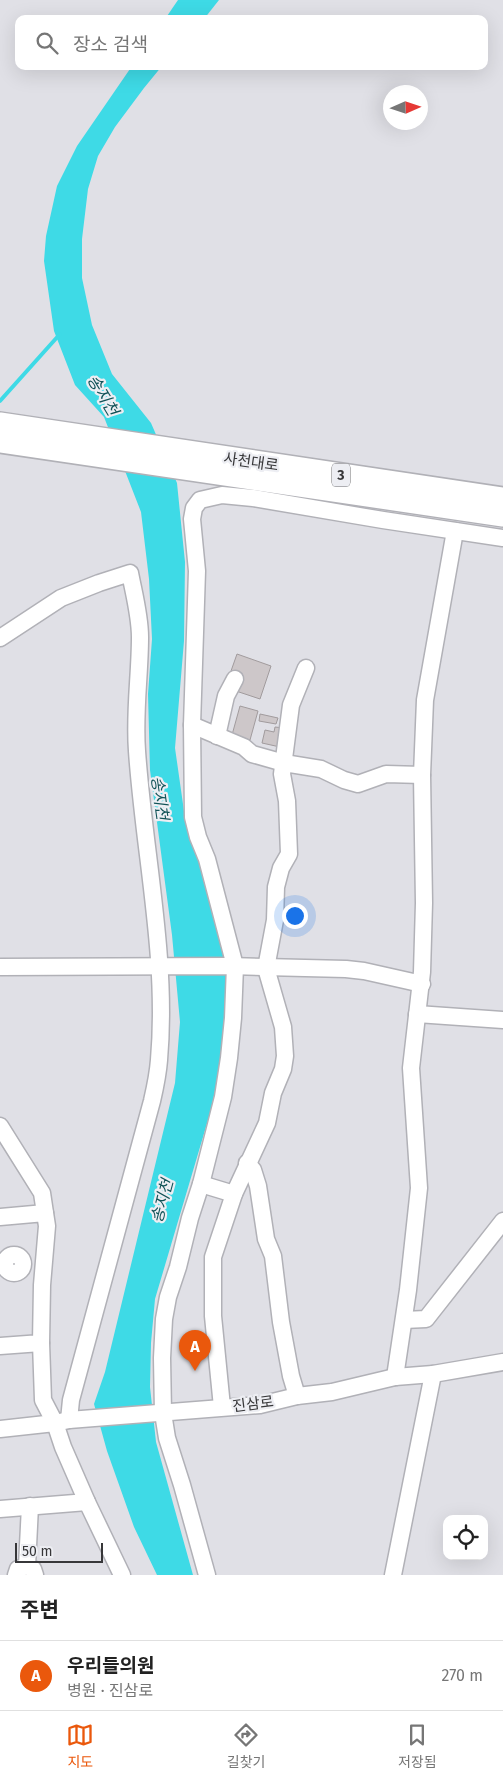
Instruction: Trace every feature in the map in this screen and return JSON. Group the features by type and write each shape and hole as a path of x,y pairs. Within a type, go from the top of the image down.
{"main road":[{"name":"사천대로","path":"0,423 88,446 503,516"},
{"name":"사천대로","path":"0,442 88,446"},
{"name":"사천대로","path":"180,460 503,498"}],"street":[{"path":"207,1575 161,1413 164,1318 168,1297 201,1184 223,1098 233,1018 232,966 207,859 198,837 194,817 192,725 196,633 196,571 192,519 194,508 200,500 222,495 252,498 503,538"},
{"path":"395,1377 404,1320 419,1188 411,1068 422,984 424,903 422,775 425,700 455,531"},
{"path":"0,638 61,598 130,573 140,636 136,705 136,749 164,966 159,1062 152,1102 71,1400 63,1447 122,1575"},
{"path":"222,1407 213,1316 212,1273 215,1247 247,1163 267,1123 273,1093 283,1069 285,1056 283,1027 266,968 275,920 276,887 281,868 289,854 290,847 287,801 282,774 290,705 306,668"},
{"path":"217,736 226,696 235,679"},
{"path":"192,725 244,747 252,754 284,763 321,769 344,780 358,784 386,774 422,775"},
{"path":"0,967 232,966 346,969 364,971 422,984"},
{"path":"417,1014 503,1020"},
{"path":"0,1126 42,1193 47,1226 42,1284 41,1343 43,1400 68,1421"},
{"path":"247,1163 253,1170 258,1186 266,1239 273,1256 281,1322 291,1376 297,1396"},
{"path":"201,1184 234,1194"},
{"path":"0,1217 45,1213"},
{"path":"404,1320 426,1319 503,1221"},
{"path":"0,1346 41,1343"},
{"name":"진삼로","path":"0,1429 68,1421 260,1405 297,1396 332,1392 395,1377 433,1374 503,1362"},
{"path":"393,1575 433,1374"},
{"path":"0,1509 87,1502"},
{"path":"26,1572 30,1506"}],"water":[{"path":"178,0 219,0 207,15 168,15"},
{"name":"송지천","path":"129,70 159,70 115,127 98,156 88,189 82,239 82,278 92,325 112,374 151,423 177,483 185,562 184,641 175,748 184,811 201,862 224,946 229,1008 227,1034 211,1110 155,1299 151,1343 150,1387 156,1442 193,1575 157,1575 134,1527 107,1451 94,1404 105,1372 175,1083 180,1022 172,935 150,770 148,694 152,639 149,579 141,512 104,417 75,385 54,331 44,261 46,236 57,186 77,146"}],"building":[{"path":"237,654 271,666 260,699 236,691 242,675 231,671"},
{"path":"240,706 258,711 250,740 232,735"},
{"path":"260,714 278,718 276,724 259,721"},
{"path":"275,727 284,728 280,747 262,743 265,730 274,732"}],"waterway":[{"path":"0,401 60,334"}],"place":[{"name":"우리들의원","path":"195,1371"}]}
